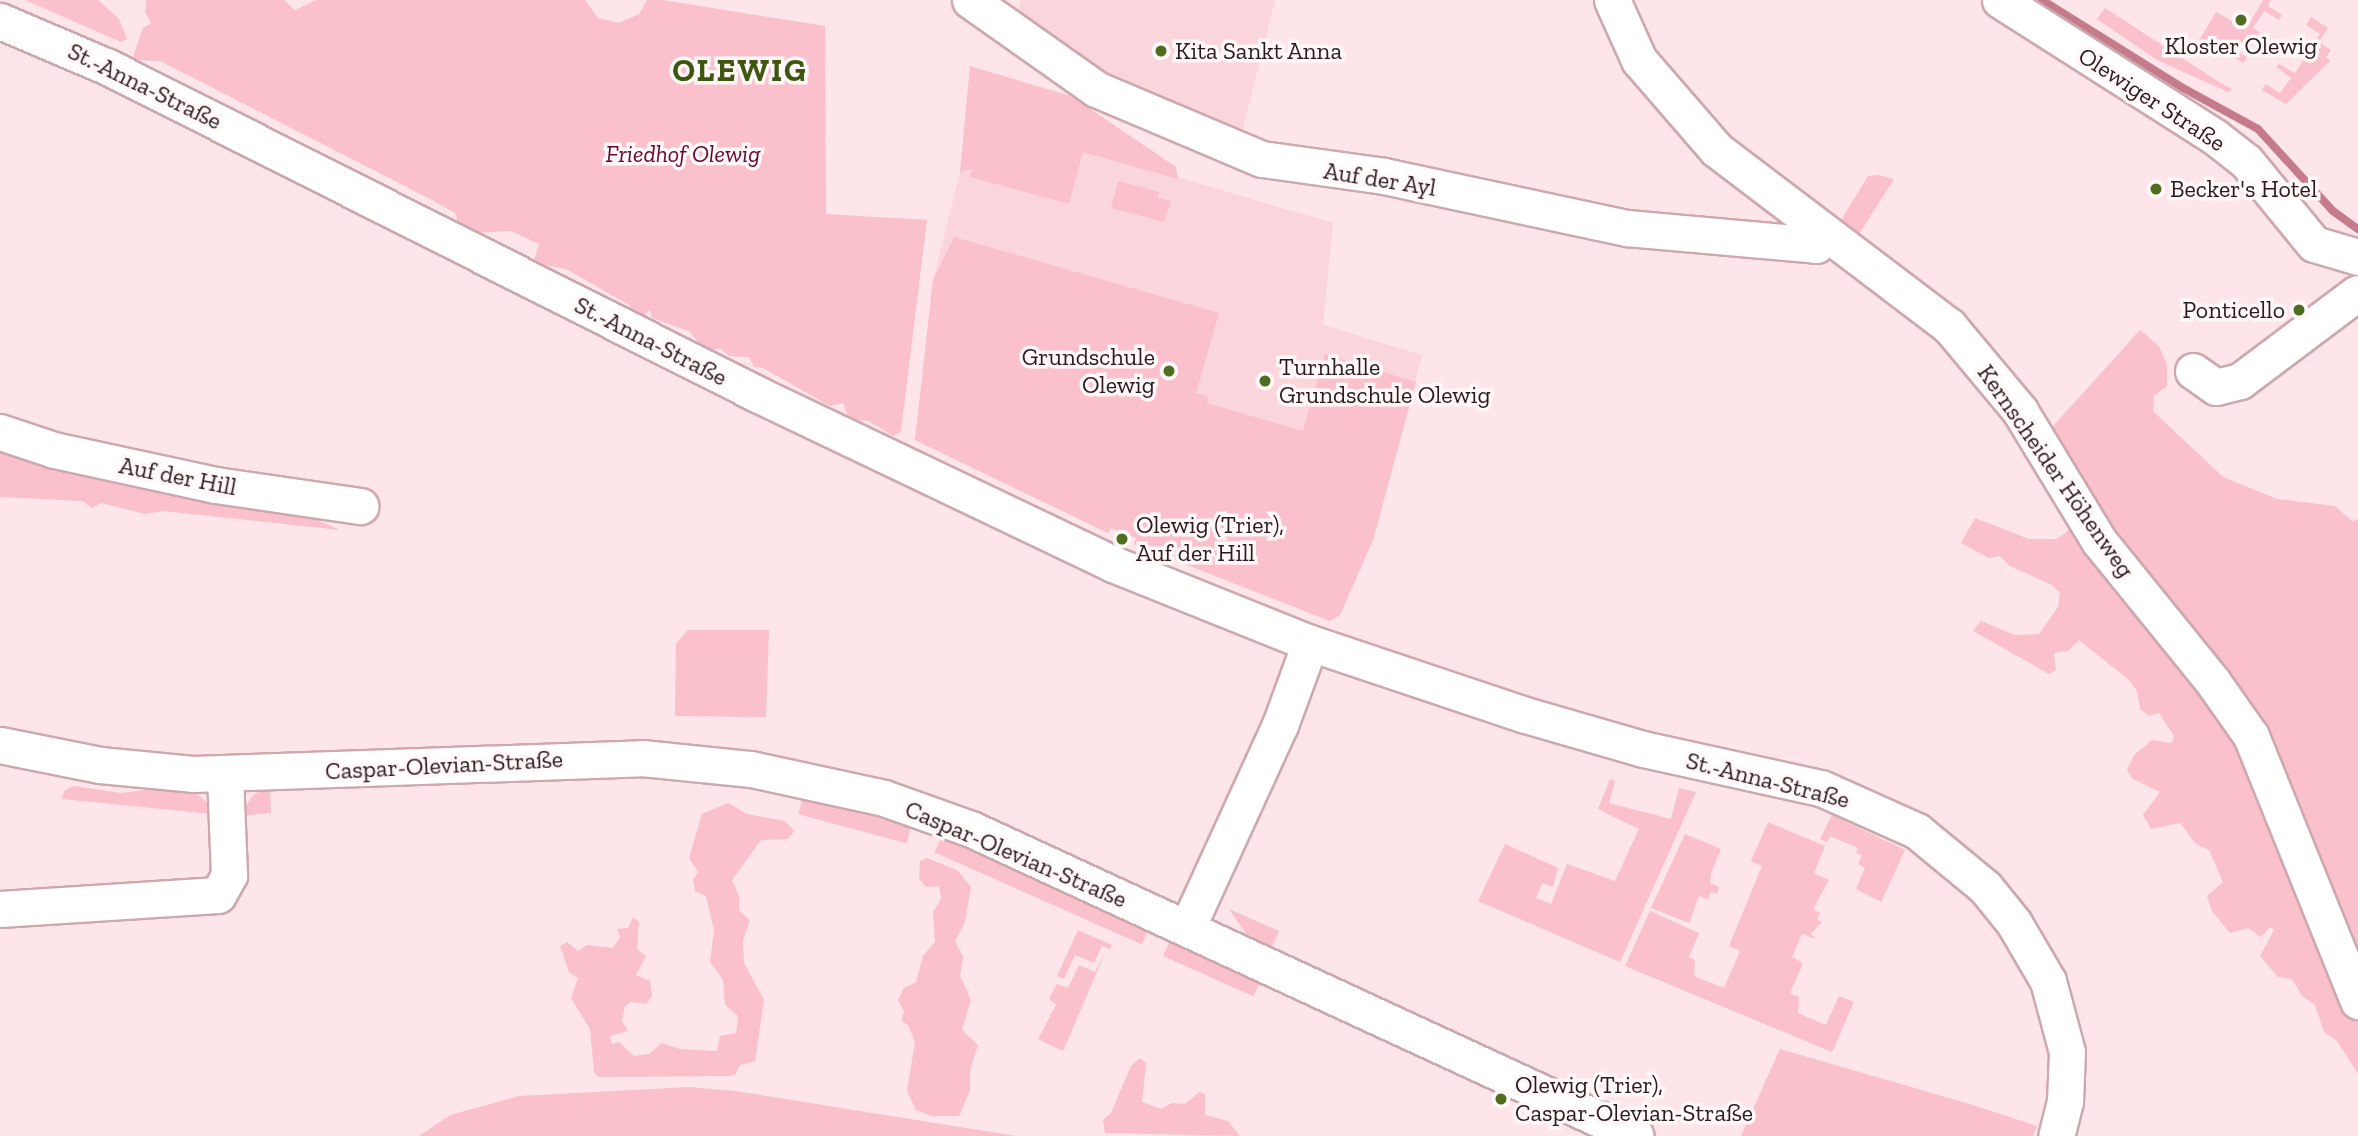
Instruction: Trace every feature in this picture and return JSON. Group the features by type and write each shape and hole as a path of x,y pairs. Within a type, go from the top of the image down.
{"street":[{"name":"Auf der Ayl","path":"970,0 1096,89 1262,159 1384,176 1602,225 1816,245 1825,237"},
{"name":"Kernscheider Höhenweg","path":"1612,0 1639,60 1717,150 1825,237 1924,306 1970,349 2020,411 2099,541 2251,736 2358,1001"},
{"name":"Olewiger Straße","path":"2000,0 2215,137 2258,175 2314,244 2357,257"},
{"name":"St.-Anna-Straße","path":"0,21 155,90 989,507 1113,564 1310,643 1522,714 1643,749 1830,791 1924,835 1966,867 2004,909 2048,981 2067,1052 2065,1101 2056,1136"},
{"path":"2193,371 2216,387 2240,381 2357,293 2357,257"},
{"name":"Auf der Hill","path":"0,432 54,450 216,485 360,506"},
{"path":"1187,928 1275,738 1310,643"},
{"name":"Caspar-Olevian-Straße","path":"0,745 128,769 225,775 584,757 751,769 927,811 1636,1136"},
{"path":"0,909 218,895 229,875 225,775"}],"shaded area":[{"name":"Kita Sankt Anna","path":"1021,0 1275,0 1240,140 1102,83 1016,19"},
{"name":"Grundschule Olewig","path":"974,117 1333,223 1323,325 1422,355 1373,540 1340,615 1330,621 1134,544 1136,538 1111,528 1108,533 915,440 933,280"}],"green space":[{"path":"25,0 98,0 119,19 127,39 121,42"},
{"name":"Friedhof Olewig","path":"146,0 284,0 295,10 316,0 585,0 598,18 619,23 639,14 647,0 662,0 825,26 826,214 927,220 901,431 893,436 869,421 849,419 843,403 830,406 763,368 754,367 749,357 729,356 721,349 705,350 689,331 652,318 650,310 641,318 629,305 566,269 540,264 534,260 539,244 511,231 469,233 460,228 455,213 434,201 160,61 132,60 143,28 151,23 145,12"},
{"path":"2263,0 2271,0 2268,6 2282,15 2279,20 2264,11 2253,28 2267,37 2264,42 2248,34 2237,51 2247,57 2244,63 2200,39 2216,12 2246,29"},
{"path":"2105,8 2232,89 2228,92 2157,60 2097,19"},
{"path":"2311,17 2328,28 2319,42 2331,50 2326,57 2330,61 2286,104 2262,90 2266,84 2280,93 2291,78 2276,67 2279,64 2295,73 2306,56 2291,46 2294,42 2309,51 2320,34 2306,25"},
{"path":"970,66 1071,96 1176,167 1178,179 1083,152 1069,204 970,177 972,169 960,172"},
{"path":"1879,175 1894,179 1854,242 1835,230 1868,176"},
{"path":"1118,181 1159,192 1158,198 1171,201 1164,222 1111,208"},
{"name":"Grundschule Olewig","path":"954,237 1219,313 1196,393 1208,397 1207,403 1303,431 1325,354 1416,382 1373,540 1340,615 1330,621 1134,544 1136,538 1111,528 1108,533 915,440 933,280"},
{"path":"2140,330 2159,346 2167,365 2167,386 2154,396 2153,411 2223,477 2277,499 2335,506 2352,521 2358,519 2358,1074 2337,1041 2324,1032 2315,1005 2303,997 2292,979 2278,977 2260,956 2274,930 2270,927 2261,937 2248,928 2230,933 2212,911 2207,896 2223,882 2209,850 2196,844 2180,823 2151,829 2143,815 2160,792 2133,779 2127,770 2134,755 2152,740 2172,743 2174,736 2159,713 2149,716 2140,709 2137,691 2129,680 2079,640 2068,651 2054,653 2056,670 2049,674 1973,631 1981,621 2015,635 2039,634 2058,607 2060,593 2052,585 2010,566 2000,556 1989,558 1961,543 1975,518 2029,539 2057,539 2079,522 2046,434"},
{"path":"0,437 286,506 340,530 164,511 145,514 101,503 92,508 83,501 0,497"},
{"path":"688,630 769,630 766,717 675,716 676,643"},
{"path":"1610,779 1615,781 1609,803 1671,819 1679,788 1696,792 1620,962 1478,901 1505,844 1558,868 1553,887 1542,883 1536,898 1551,904 1567,864 1615,881 1639,829 1598,809"},
{"path":"73,786 122,793 164,787 194,791 209,804 212,814 62,799 64,791"},
{"path":"264,789 270,790 271,813 239,816 253,795"},
{"path":"804,793 912,822 906,843 798,814"},
{"path":"728,803 747,814 785,821 794,831 788,839 761,840 732,880 739,895 739,910 750,921 743,940 744,963 764,1000 755,1061 740,1065 735,1075 728,1076 599,1077 594,1072 590,1029 571,998 578,978 569,972 560,946 567,942 578,951 587,945 613,948 620,937 617,929 628,928 633,917 639,922 637,949 646,956 636,975 650,981 652,996 646,1004 631,1002 625,1006 622,1021 628,1031 610,1036 612,1044 619,1042 634,1056 649,1054 662,1043 680,1049 717,1051 720,1036 736,1033 738,1016 725,1005 723,980 710,962 714,930 706,896 695,891 693,880 698,872 689,858 702,814"},
{"path":"1832,815 1905,850 1881,902 1856,889 1865,868 1858,864 1862,855 1856,853 1858,848 1830,836 1827,842 1820,839"},
{"path":"1768,822 1825,846 1814,873 1829,880 1813,909 1820,913 1817,920 1822,922 1811,934 1816,939 1802,934 1792,957 1803,963 1790,993 1799,997 1798,1013 1826,1025 1839,996 1854,1002 1832,1052 1625,966 1650,911 1699,933 1689,957 1695,960 1694,976 1724,988 1740,951 1729,946 1762,866 1751,861"},
{"path":"943,833 1150,925 1142,945 934,852"},
{"path":"1685,834 1721,849 1711,873 1710,883 1719,887 1717,894 1711,892 1708,899 1699,896 1689,923 1651,908"},
{"path":"927,858 957,870 971,887 965,922 955,941 963,957 960,976 971,1000 962,1030 978,1045 970,1070 970,1091 959,1116 932,1116 916,1110 907,1091 915,1042 908,1025 901,1021 904,1012 898,1000 904,988 916,982 923,956 935,942 933,912 941,899 939,886 926,887 919,879 920,861"},
{"path":"1229,909 1279,931 1270,951 1247,935"},
{"path":"1078,930 1112,945 1110,949 1102,946 1094,963 1075,955 1064,979 1057,976"},
{"path":"1172,936 1262,976 1253,996 1163,956"},
{"path":"1105,953 1063,1051 1038,1039 1056,1005 1049,998 1057,984 1068,988 1079,965 1095,972"},
{"path":"1780,1049 2037,1126 2033,1136 1741,1136"},
{"path":"1140,1058 1146,1063 1142,1102 1161,1109 1172,1103 1185,1104 1199,1092 1205,1094 1205,1115 1228,1121 1240,1136 1105,1133 1103,1120 1111,1113 1131,1066"},
{"path":"689,1087 736,1091 1016,1136 419,1136 450,1115 519,1096"}],"waterway":[{"path":"2042,0 2183,88 2258,129 2333,211 2358,229"}],"place":[{"name":"Kloster Olewig","path":"2241,20"},
{"name":"Kita Sankt Anna","path":"1161,51"},
{"name":"Becker's Hotel","path":"2156,189"},
{"name":"Ponticello","path":"2299,310"},
{"name":"Grundschule Olewig","path":"1169,371"},
{"name":"Turnhalle Grundschule Olewig","path":"1265,381"},
{"name":"Olewig (Trier), Auf der Hill","path":"1122,539"},
{"name":"Olewig (Trier), Caspar-Olevian-Straße","path":"1501,1099"}],"district":[{"name":"OLEWIG","path":"740,70"}]}
